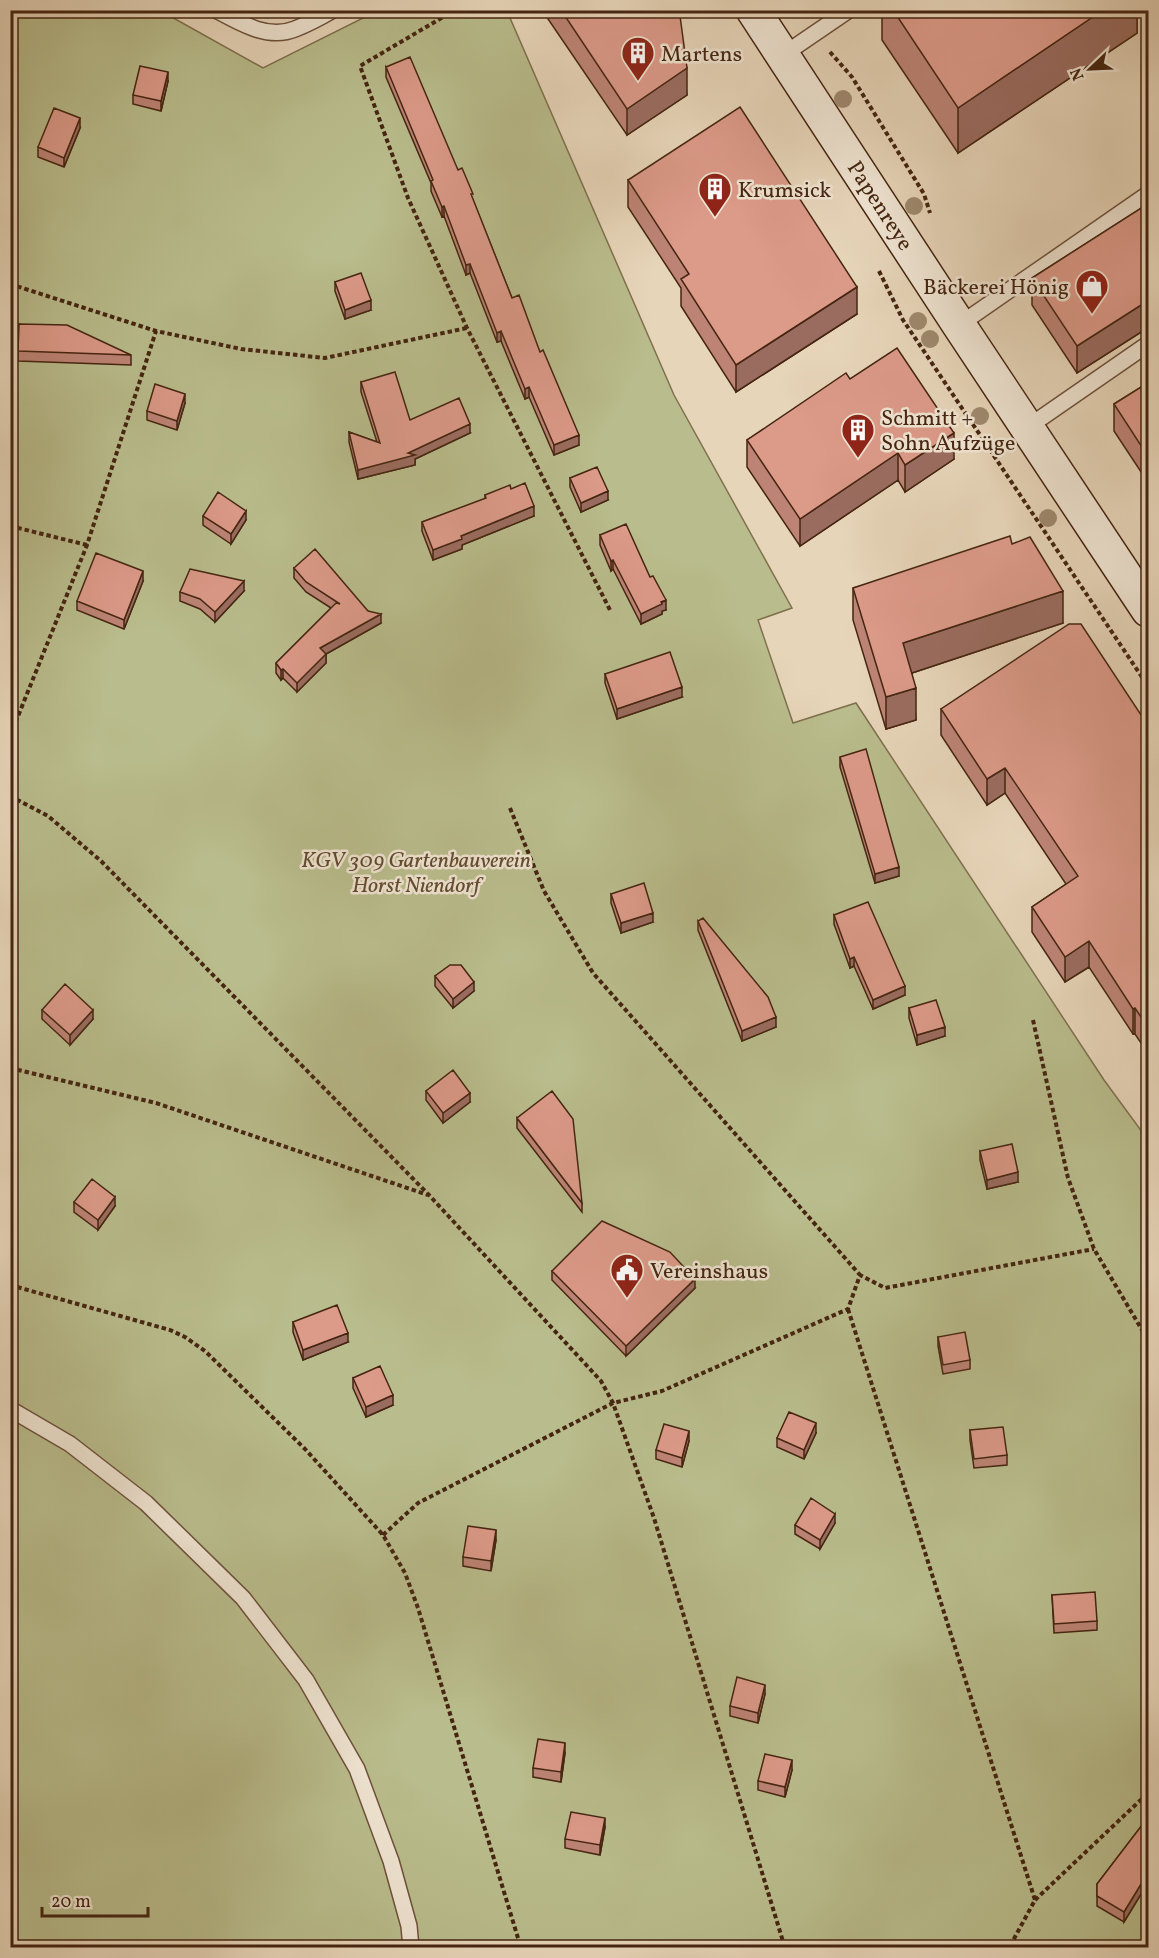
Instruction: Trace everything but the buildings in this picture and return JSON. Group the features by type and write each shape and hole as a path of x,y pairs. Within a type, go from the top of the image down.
{"main road":[{"name":"Papenreye","path":"753,10 959,326 1149,610"}],"lane":[{"path":"216,10 247,26 270,33 293,30 333,10"},
{"path":"783,55 849,10"},
{"path":"959,326 1149,194"},
{"path":"1028,427 1149,344"},
{"path":"10,1409 70,1444 146,1503 243,1598 306,1680 357,1769 391,1861 409,1926 411,1947"}],"path":[{"path":"455,10 360,66 408,198 467,328 611,612"},
{"path":"879,270 903,320 1149,686"},
{"path":"10,284 156,331 241,349 325,358 467,328"},
{"path":"10,736 87,545 156,331"},
{"path":"10,525 87,545"},
{"path":"10,796 48,816 101,861 429,1195 601,1381 613,1403 654,1518 785,1947"},
{"path":"510,808 544,891 593,973 860,1275 885,1288 1094,1250"},
{"path":"1034,1020 1068,1178 1094,1250 1149,1340"},
{"path":"10,1068 156,1103 429,1195"},
{"path":"860,1275 848,1309 1035,1900"},
{"path":"10,1286 170,1330 185,1337 205,1351 305,1449 383,1535 405,1573 418,1608 521,1947"},
{"path":"383,1535 418,1503 613,1403 662,1390 848,1309"},
{"path":"1009,1947 1035,1900 1149,1793"}],"green space":[{"name":"KGV 309 Gartenbauverein Horst Niendorf","path":"11,11 161,11 263,68 377,11 507,11 674,395 792,608 758,620 793,723 856,703 1104,1080 1148,1140 1148,1947 11,1948"}],"place":[{"name":"Martens","path":"638,82"},
{"name":"Krumsick","path":"715,218"},
{"name":"Bäckerei Hönig","path":"1092,315"},
{"name":"Schmitt + Sohn Aufzüge","path":"858,459"},
{"name":"Vereinshaus","path":"627,1299"}]}
